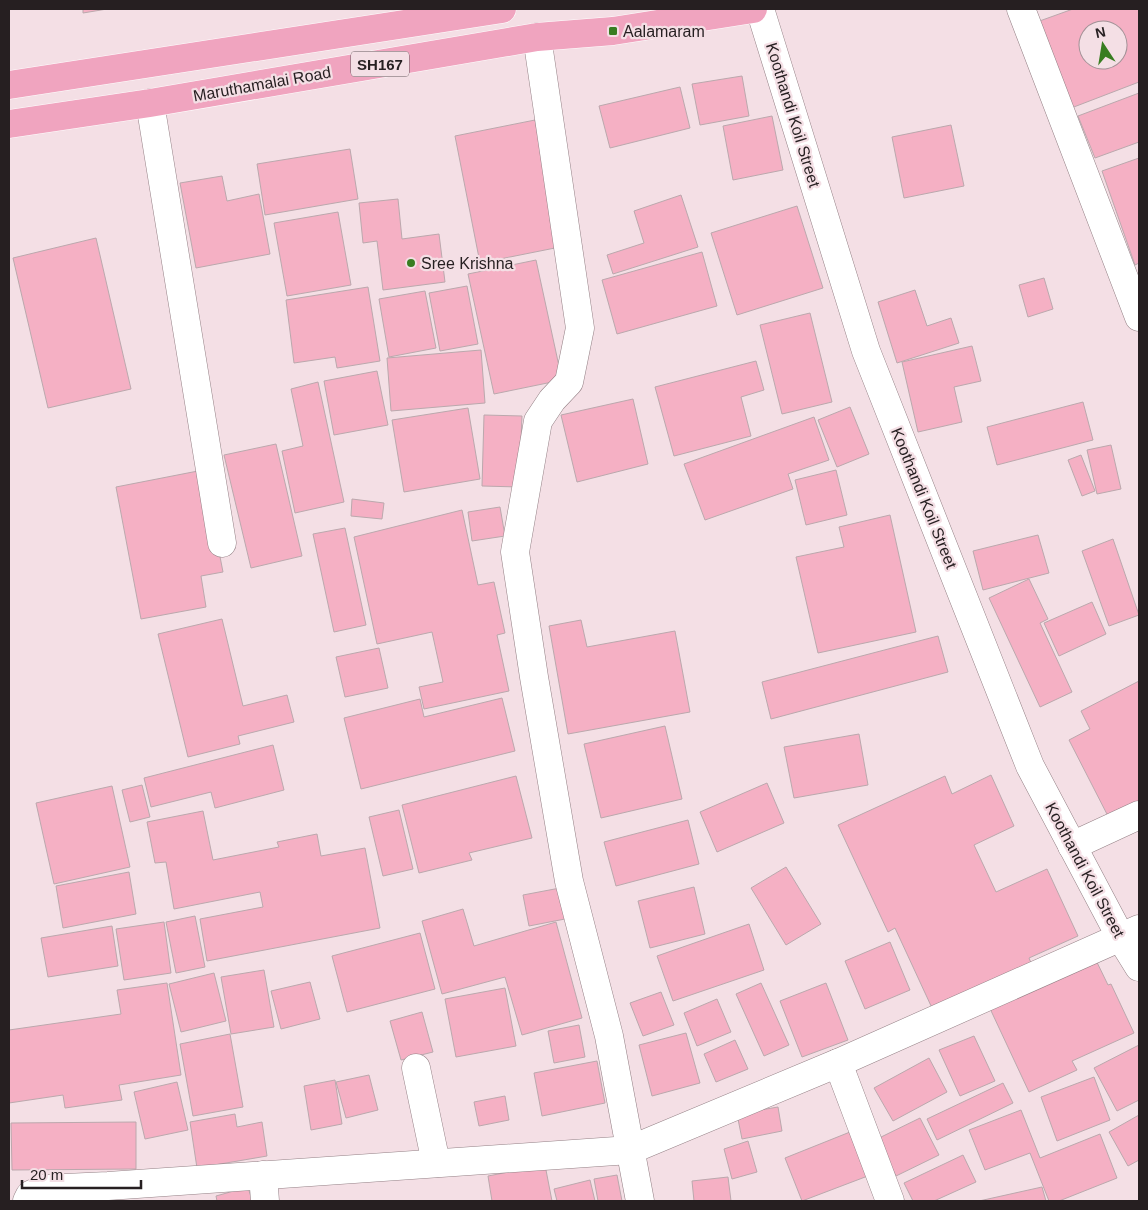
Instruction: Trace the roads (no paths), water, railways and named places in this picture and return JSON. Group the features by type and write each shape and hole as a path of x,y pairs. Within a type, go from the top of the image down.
{"main road":[{"name":"SH167","path":"9,85 502,9"},
{"name":"Maruthamalai Road","path":"9,124 150,103 537,37 613,32 753,9"}],"street":[{"name":"Koothandi Koil Street","path":"760,9 866,351 1030,766 1072,846 1130,934 1139,967"},
{"path":"1021,9 1139,317"},
{"path":"537,37 580,328 568,382 552,400 538,421 515,552 569,881 609,1036 640,1201"},
{"path":"150,103 222,543"},
{"path":"1072,846 1139,815"},
{"path":"22,1194 43,1189 264,1188 436,1163 630,1150 838,1062 1130,934"},
{"path":"838,1062 890,1201"},
{"path":"416,1068 436,1163"}],"place":[{"name":"Aalamaram","path":"613,31"},
{"name":"Sree Krishna","path":"411,263"}]}
